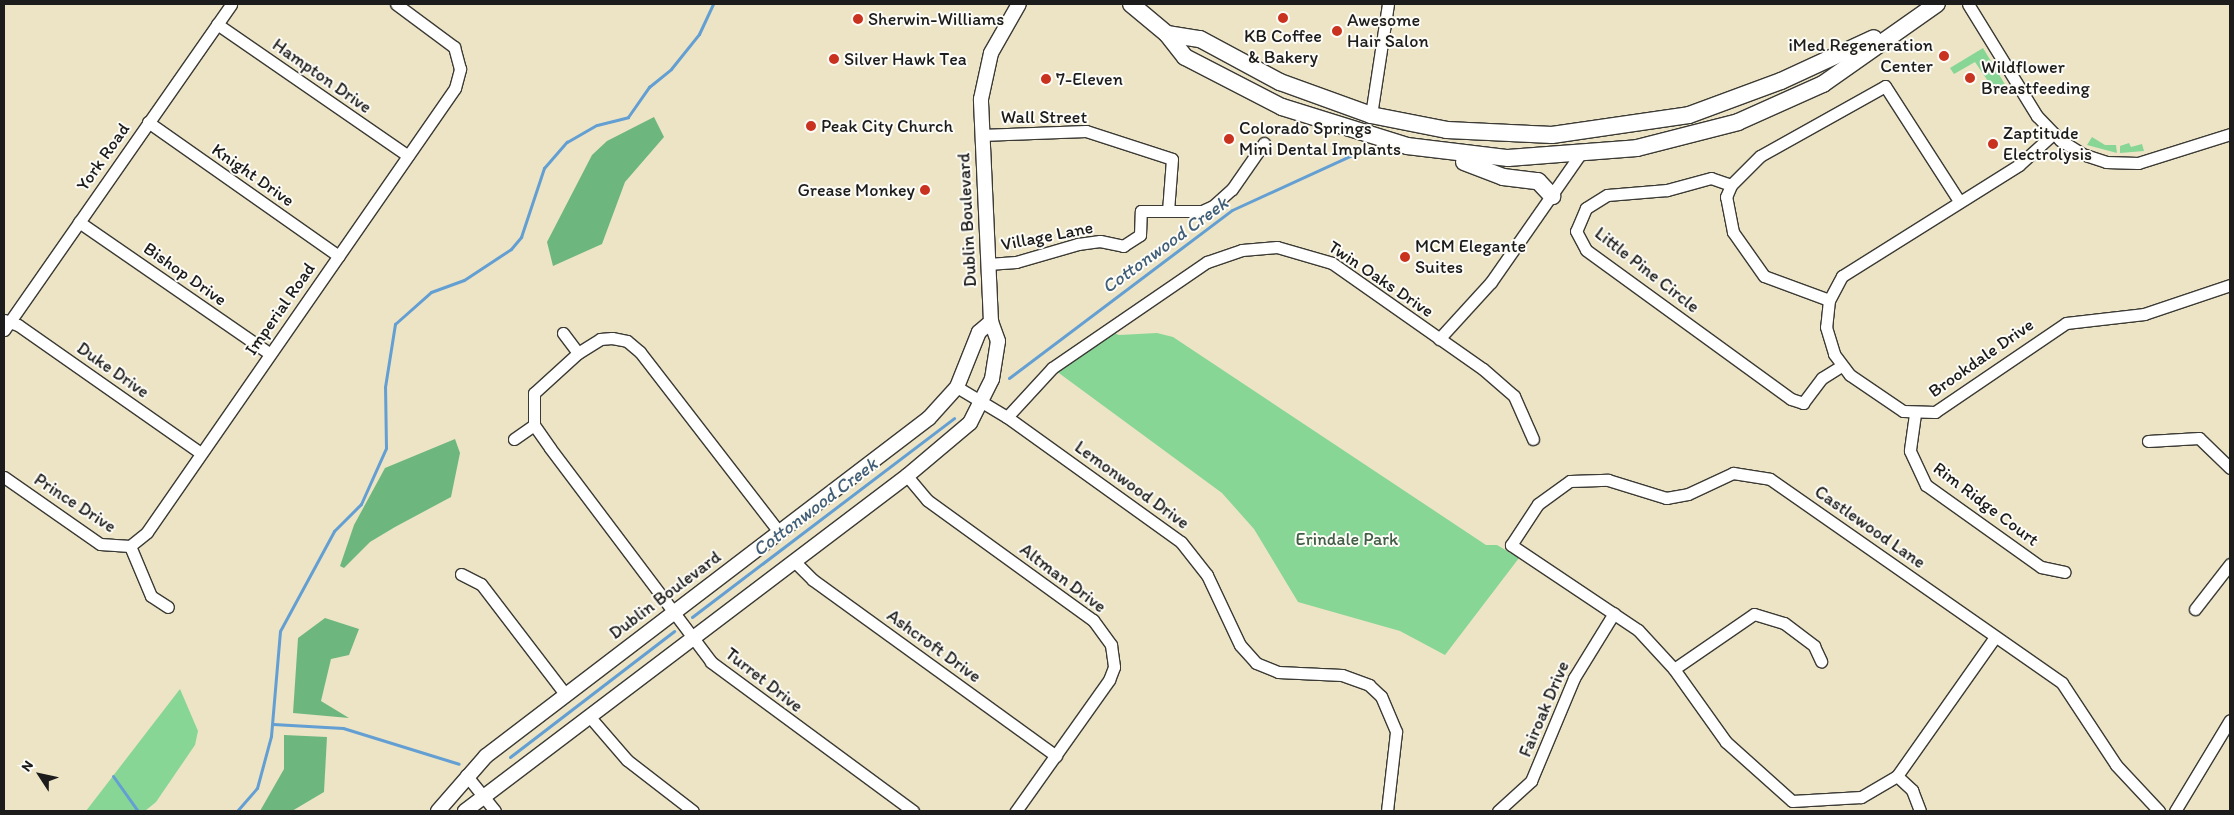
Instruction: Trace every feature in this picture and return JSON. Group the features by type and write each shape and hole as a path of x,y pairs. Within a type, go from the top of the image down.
{"highway":[{"path":"1131,4 1167,34 1185,57 1251,93 1316,120 1407,146 1503,177 1529,178 1545,186 1552,196"},
{"path":"1407,146 1476,157 1579,156 1671,142 1773,108 1823,84 1903,25 1936,4"},
{"path":"1167,34 1200,39 1280,82 1371,115 1481,134 1589,132 1656,123 1731,101 1903,25"},
{"path":"1579,156 1589,132"}],"main road":[{"name":"Dublin Boulevard","path":"465,811 907,476 957,436 984,402 998,341 991,322 981,135 986,69 998,36 1019,4"},
{"name":"Dublin Boulevard","path":"438,811 466,774 565,694 930,418 957,387 979,332 991,322"}],"street":[{"name":"York Road","path":"5,324 79,222 231,4"},
{"name":"Imperial Road","path":"130,546 148,532 455,88 460,70 454,47 396,4"},
{"path":"1371,115 1388,4"},
{"path":"1968,4 2053,134 2087,157 2125,164 2165,158 2230,134"},
{"name":"Hampton Drive","path":"217,24 408,156"},
{"path":"1959,201 1891,90 1882,86 1776,144 1731,185 1726,196 1728,220 1764,276 1828,300 1851,268 2024,162 2053,134"},
{"name":"Knight Drive","path":"148,122 338,256"},
{"name":"Wall Street","path":"981,135 1086,131 1172,159 1168,211"},
{"name":"Village Lane","path":"988,264 1016,262 1093,242 1123,246 1140,235 1141,211 1202,211 1213,206 1232,189 1264,143"},
{"path":"1439,339 1491,282 1579,156"},
{"name":"Little Pine Circle","path":"1731,185 1711,178 1667,190 1601,197 1586,208 1576,232 1586,250 1791,399 1803,403 1822,378 1841,366"},
{"name":"Bishop Drive","path":"79,222 270,354"},
{"name":"Twin Oaks Drive","path":"1007,416 1031,386 1103,329 1207,262 1242,250 1277,247 1321,257 1439,339 1514,396 1533,439"},
{"name":"Brookdale Drive","path":"1828,300 1828,340 1841,366 1893,405 1915,414 1947,407 2066,323 2144,314 2230,286"},
{"name":"Duke Drive","path":"5,324 201,453"},
{"path":"563,333 578,354"},
{"path":"514,439 534,425 534,393 578,354 600,339 612,338 627,341 640,352 779,532"},
{"name":"Lemonwood Drive","path":"957,387 1007,416 1189,551 1207,575 1240,645 1256,663 1278,672 1342,675 1369,685 1380,696 1396,732 1388,811"},
{"name":"Rim Ridge Court","path":"1915,414 1910,451 1926,485 2040,567 2064,572"},
{"name":"Turret Drive","path":"534,425 674,612 692,639 733,682 913,811"},
{"path":"2148,441 2199,438 2230,468"},
{"name":"Castlewood Lane","path":"1614,613 1511,545 1538,504 1570,481 1608,480 1666,498 1688,494 1722,476 1758,474 1782,486 2062,683 2116,765 2159,811"},
{"name":"Altman Drive","path":"907,476 928,500 1093,620 1106,635 1114,656 1109,680 1016,811"},
{"name":"Prince Drive","path":"4,477 100,544 130,546"},
{"path":"130,546 151,596 168,607"},
{"name":"Ashcroft Drive","path":"794,561 813,580 1056,756"},
{"path":"2195,609 2230,564"},
{"path":"461,574 481,584 565,694"},
{"path":"1614,613 1638,630 1674,669 1726,742 1782,797 1803,807 1862,797 1897,776 1994,636"},
{"name":"Fairoak Drive","path":"1498,811 1532,781 1574,678 1614,613"},
{"path":"1674,669 1754,614 1784,623 1814,646 1821,661"},
{"path":"589,716 627,760 693,811"},
{"path":"2174,811 2230,720"},
{"path":"466,774 495,811"},
{"path":"1897,776 1912,790 1920,811"}],"green space":[{"path":"1983,48 2006,86 1996,93 1975,62 1954,74 1950,68"},
{"path":"654,117 664,137 625,182 602,244 553,266 547,242 592,155 607,141"},
{"path":"2092,137 2105,145 2116,145 2117,153 2087,145"},
{"path":"2129,143 2131,147 2142,144 2144,151 2120,153 2120,146"},
{"name":"Erindale Park","path":"1103,329 1119,335 1157,333 1173,337 1486,545 1497,545 1519,558 1445,655 1400,631 1298,602 1254,529 1222,493 1052,368"},
{"path":"455,439 460,453 451,497 370,542 344,568 340,566 354,525 385,468"},
{"path":"325,618 359,629 349,655 331,659 321,701 349,718 293,713 298,638"},
{"path":"180,689 198,731 195,745 156,802 145,811 86,811"},
{"path":"284,735 327,737 324,792 292,811 260,811 284,769"}],"waterway":[{"name":"Cottonwood Creek","path":"237,811 257,788 271,736 280,631 334,531 361,504 386,448 385,387 395,324 431,292 464,280 511,249 521,237 544,168 567,142 597,125 628,117 649,87 671,69 699,34 713,4"},
{"name":"Cottonwood Creek","path":"1009,378 1232,210 1350,156"},
{"name":"Cottonwood Creek","path":"692,617 954,418"},
{"name":"Cottonwood Creek","path":"510,757 674,631"},
{"name":"Cottonwood Creek","path":"273,724 343,728 459,764"},
{"path":"113,776 138,811"}],"place":[{"name":"KB Coffee & Bakery","path":"1283,18"},
{"name":"Sherwin-Williams","path":"858,19"},
{"name":"Awesome Hair Salon","path":"1337,31"},
{"name":"iMed Regeneration Center","path":"1944,56"},
{"name":"Silver Hawk Tea","path":"834,59"},
{"name":"Wildflower Breastfeeding","path":"1970,78"},
{"name":"7-Eleven","path":"1046,79"},
{"name":"Peak City Church","path":"811,126"},
{"name":"Colorado Springs Mini Dental Implants","path":"1229,139"},
{"name":"Zaptitude Electrolysis","path":"1993,144"},
{"name":"Grease Monkey","path":"925,190"},
{"name":"MCM Elegante Suites","path":"1405,257"}]}
